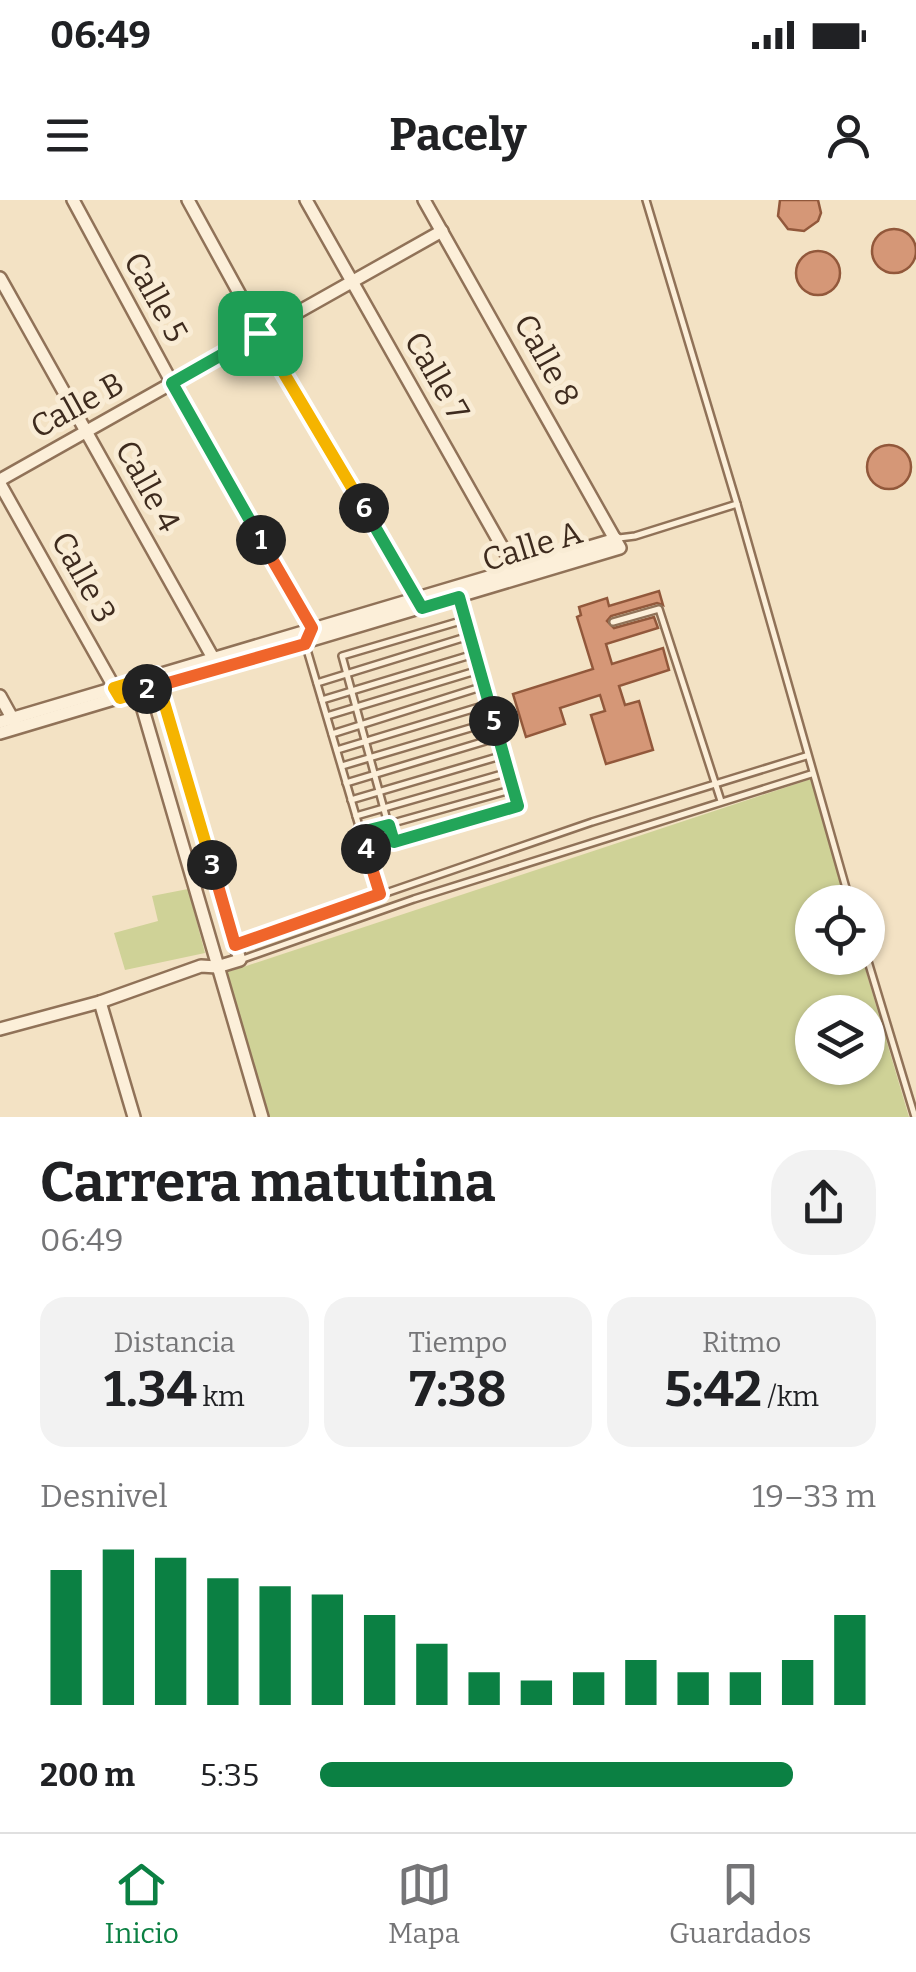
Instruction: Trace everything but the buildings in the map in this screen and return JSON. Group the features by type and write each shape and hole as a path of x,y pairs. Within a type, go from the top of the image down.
{"street":[{"name":"Calle 5","path":"73,200 312,628"},
{"path":"188,200 260,333 419,603"},
{"name":"Calle 7","path":"306,200 518,574"},
{"name":"Calle 8","path":"424,200 618,543"},
{"name":"Calle B","path":"0,482 442,231"},
{"name":"Calle 4","path":"0,278 216,663"},
{"name":"Calle 3","path":"0,482 117,693"},
{"name":"Calle A","path":"0,733 10,723 216,663 312,628 419,603 618,543"},
{"name":"Calle A","path":"216,663 305,644 419,603"},
{"path":"305,644 312,628"},
{"path":"0,1029 100,1002 201,966 217,967 240,960 158,680"},
{"path":"137,687 262,1117"},
{"path":"0,696 10,723"},
{"path":"201,966 212,952 235,945"},
{"path":"100,1002 134,1117"}],"lane":[{"path":"646,200 738,504 845,885"},
{"path":"618,543 738,504"},
{"path":"458,592 518,806 394,842 342,656 464,620"},
{"path":"613,622 660,609 721,801"},
{"path":"317,683 469,636"},
{"path":"305,644 380,894"},
{"path":"322,700 474,654"},
{"path":"327,716 479,670"},
{"path":"332,734 484,686"},
{"path":"337,750 489,704"},
{"path":"342,766 494,721"},
{"path":"346,783 499,738"},
{"path":"351,800 504,755"},
{"path":"235,945 806,756"},
{"path":"356,816 509,772"},
{"path":"240,960 432,894 811,774"},
{"path":"361,832 514,789"},
{"path":"872,975 915,1117"}],"green space":[{"path":"811,779 841,885 795,885 795,975 867,975 873,995 795,995 795,1085 885,1085 885,1036 909,1117 268,1117 225,973"},
{"path":"188,889 205,953 125,970 114,933 158,921 152,896"}],"route":[{"path":"260,333 172,383 312,628 305,644 219,668 160,686 138,692 120,698 114,688 156,675 160,686 235,945 380,894 361,832 389,825 394,842 518,806 459,597 422,608 260,333"}]}
